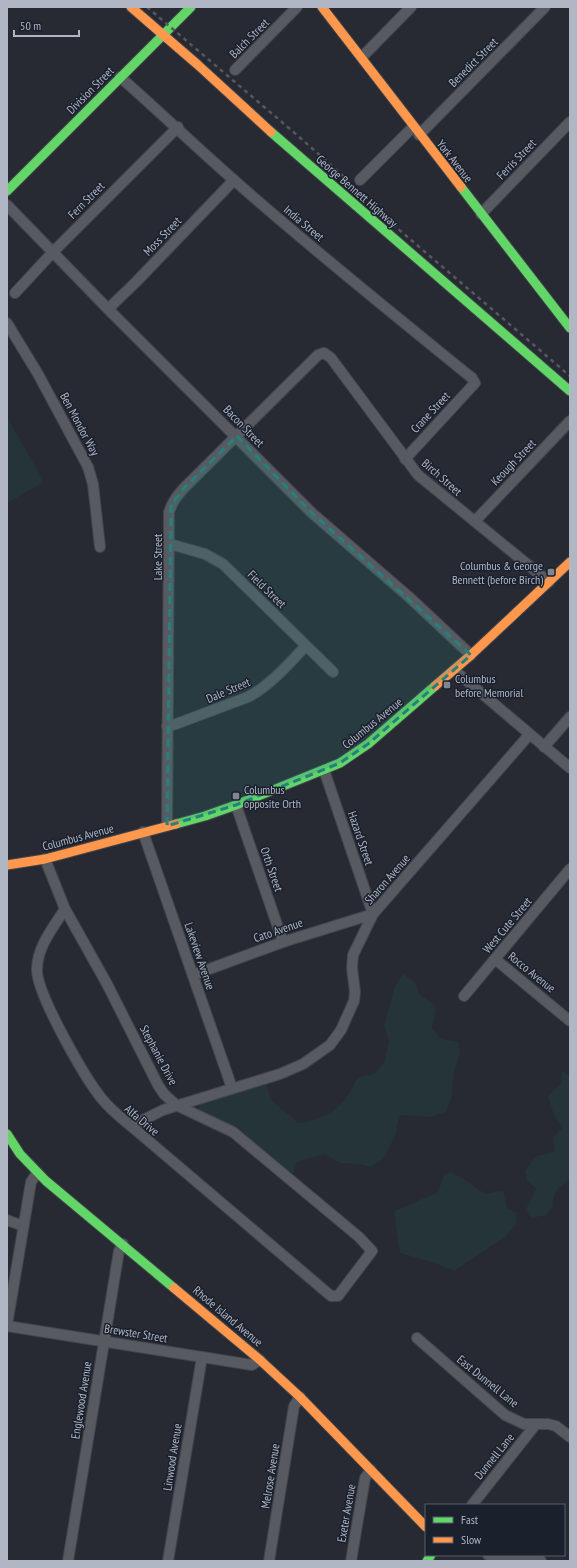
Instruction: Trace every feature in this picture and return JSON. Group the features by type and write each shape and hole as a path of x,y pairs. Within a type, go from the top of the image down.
{"street":[{"name":"George Bennett Highway","path":"130,7 162,37 198,65 244,108 346,198 570,391"},
{"name":"Division Street","path":"7,191 191,7"},
{"name":"Balch Street","path":"235,70 297,7"},
{"name":"York Avenue","path":"322,7 362,57 416,131 570,328"},
{"path":"362,57 411,7"},
{"name":"Benedict Street","path":"360,180 416,131 545,7"},
{"name":"India Street","path":"120,77 178,127 234,180 329,261 472,378 475,383"},
{"name":"Ferris Street","path":"481,214 570,122"},
{"name":"Fern Street","path":"15,293 53,252 178,127"},
{"name":"Moss Street","path":"108,309 234,180"},
{"name":"Bacon Street","path":"7,205 108,309 237,436 312,513 409,597 471,655"},
{"name":"Ben Mondor Way","path":"7,323 38,374 88,468 93,484 100,547"},
{"name":"Lake Street","path":"167,826 170,544 169,512 176,497 318,355 324,353"},
{"name":"Birch Street","path":"324,353 335,364 418,475 549,582"},
{"name":"Crane Street","path":"405,459 475,383"},
{"name":"Keough Street","path":"475,521 570,422"},
{"name":"Field Street","path":"170,544 205,554 222,564 333,672"},
{"name":"Columbus Avenue","path":"7,865 26,864 205,816 340,763 368,744 454,670 570,562"},
{"name":"Dale Street","path":"168,726 234,703 257,692 267,686 306,646"},
{"path":"454,670 529,735 570,768"},
{"path":"544,747 570,717"},
{"name":"Sharon Avenue","path":"131,1126 176,1105 280,1074 303,1064 330,1045 341,1030 354,1001 355,992 352,968 353,955 373,914 529,735"},
{"name":"Hazard Street","path":"324,770 373,914"},
{"name":"Orth Street","path":"236,805 282,942"},
{"name":"Lakeview Avenue","path":"143,832 232,1088"},
{"name":"Stephanie Drive","path":"45,859 65,909 107,984 164,1094 176,1105 233,1132 359,1236 372,1251 338,1296 331,1296"},
{"name":"West Cute Street","path":"464,996 570,869"},
{"name":"Alfa Drive","path":"65,909 44,943 36,968 38,982 44,997 77,1060 101,1097 115,1114 331,1296"},
{"name":"Cato Avenue","path":"193,975 282,942 373,914"},
{"name":"Rocco Avenue","path":"495,959 570,1021"},
{"name":"Rhode Island Avenue","path":"7,1134 20,1154 37,1173 260,1360 300,1397 425,1526"},
{"path":"7,1326 31,1182 37,1173"},
{"path":"7,1220 23,1226"},
{"name":"Englewood Avenue","path":"68,1561 118,1251 123,1244"},
{"name":"Brewster Street","path":"7,1326 252,1364 260,1360"},
{"name":"East Dunnell Lane","path":"417,1338 505,1415 524,1424 548,1424 556,1426 570,1437"},
{"name":"Linwood Avenue","path":"168,1561 202,1357"},
{"name":"Melrose Avenue","path":"269,1561 294,1406 300,1397"},
{"name":"Dunnell Lane","path":"473,1504 536,1424"},
{"name":"Exeter Avenue","path":"351,1561 365,1478 371,1470"},
{"path":"497,1556 540,1561"}],"highlighted area":[{"path":"237,436 312,513 471,655 368,744 340,763 236,805 167,826 171,505 184,488"}],"shaded area":[{"path":"7,417 44,482 7,503"},
{"path":"403,974 415,982 420,995 436,1006 432,1028 441,1039 458,1042 460,1051 453,1076 452,1095 446,1112 430,1117 401,1115 397,1123 396,1134 383,1159 371,1167 358,1164 340,1163 324,1154 297,1162 292,1176 198,1111 201,1099 266,1077 267,1087 272,1100 298,1123 327,1115 337,1108 346,1098 358,1077 374,1074 384,1063 389,1041 384,1026 396,984"},
{"path":"562,1071 570,1076 570,1178 555,1193 553,1206 546,1215 531,1218 526,1209 536,1189 527,1180 525,1171 536,1156 555,1152 553,1138 562,1128 553,1112 548,1096 561,1084"},
{"path":"451,1172 485,1194 503,1190 507,1208 516,1213 516,1225 505,1237 454,1271 432,1262 400,1253 394,1211 438,1193 443,1177"}],"railway":[{"path":"147,7 297,135 341,174 383,216 570,376"}],"traffic: fast":[{"path":"7,191 191,7"},
{"path":"271,132 570,391"},
{"path":"461,187 570,328"},
{"path":"176,824 236,805 340,763 368,744 435,686"},
{"path":"7,1134 20,1154 46,1181 174,1288"},
{"path":"427,1561 430,1556"}],"traffic: slow":[{"path":"131,7 198,65 271,132"},
{"path":"322,7 461,187"},
{"path":"435,686 471,655 570,562"},
{"path":"7,865 45,859 176,824"},
{"path":"174,1288 260,1360 300,1397 425,1526"}],"place":[{"name":"Columbus & George Bennett (before Birch)","path":"551,572"},
{"name":"Columbus before Memorial","path":"447,685"},
{"name":"Columbus opposite Orth","path":"236,796"}]}
